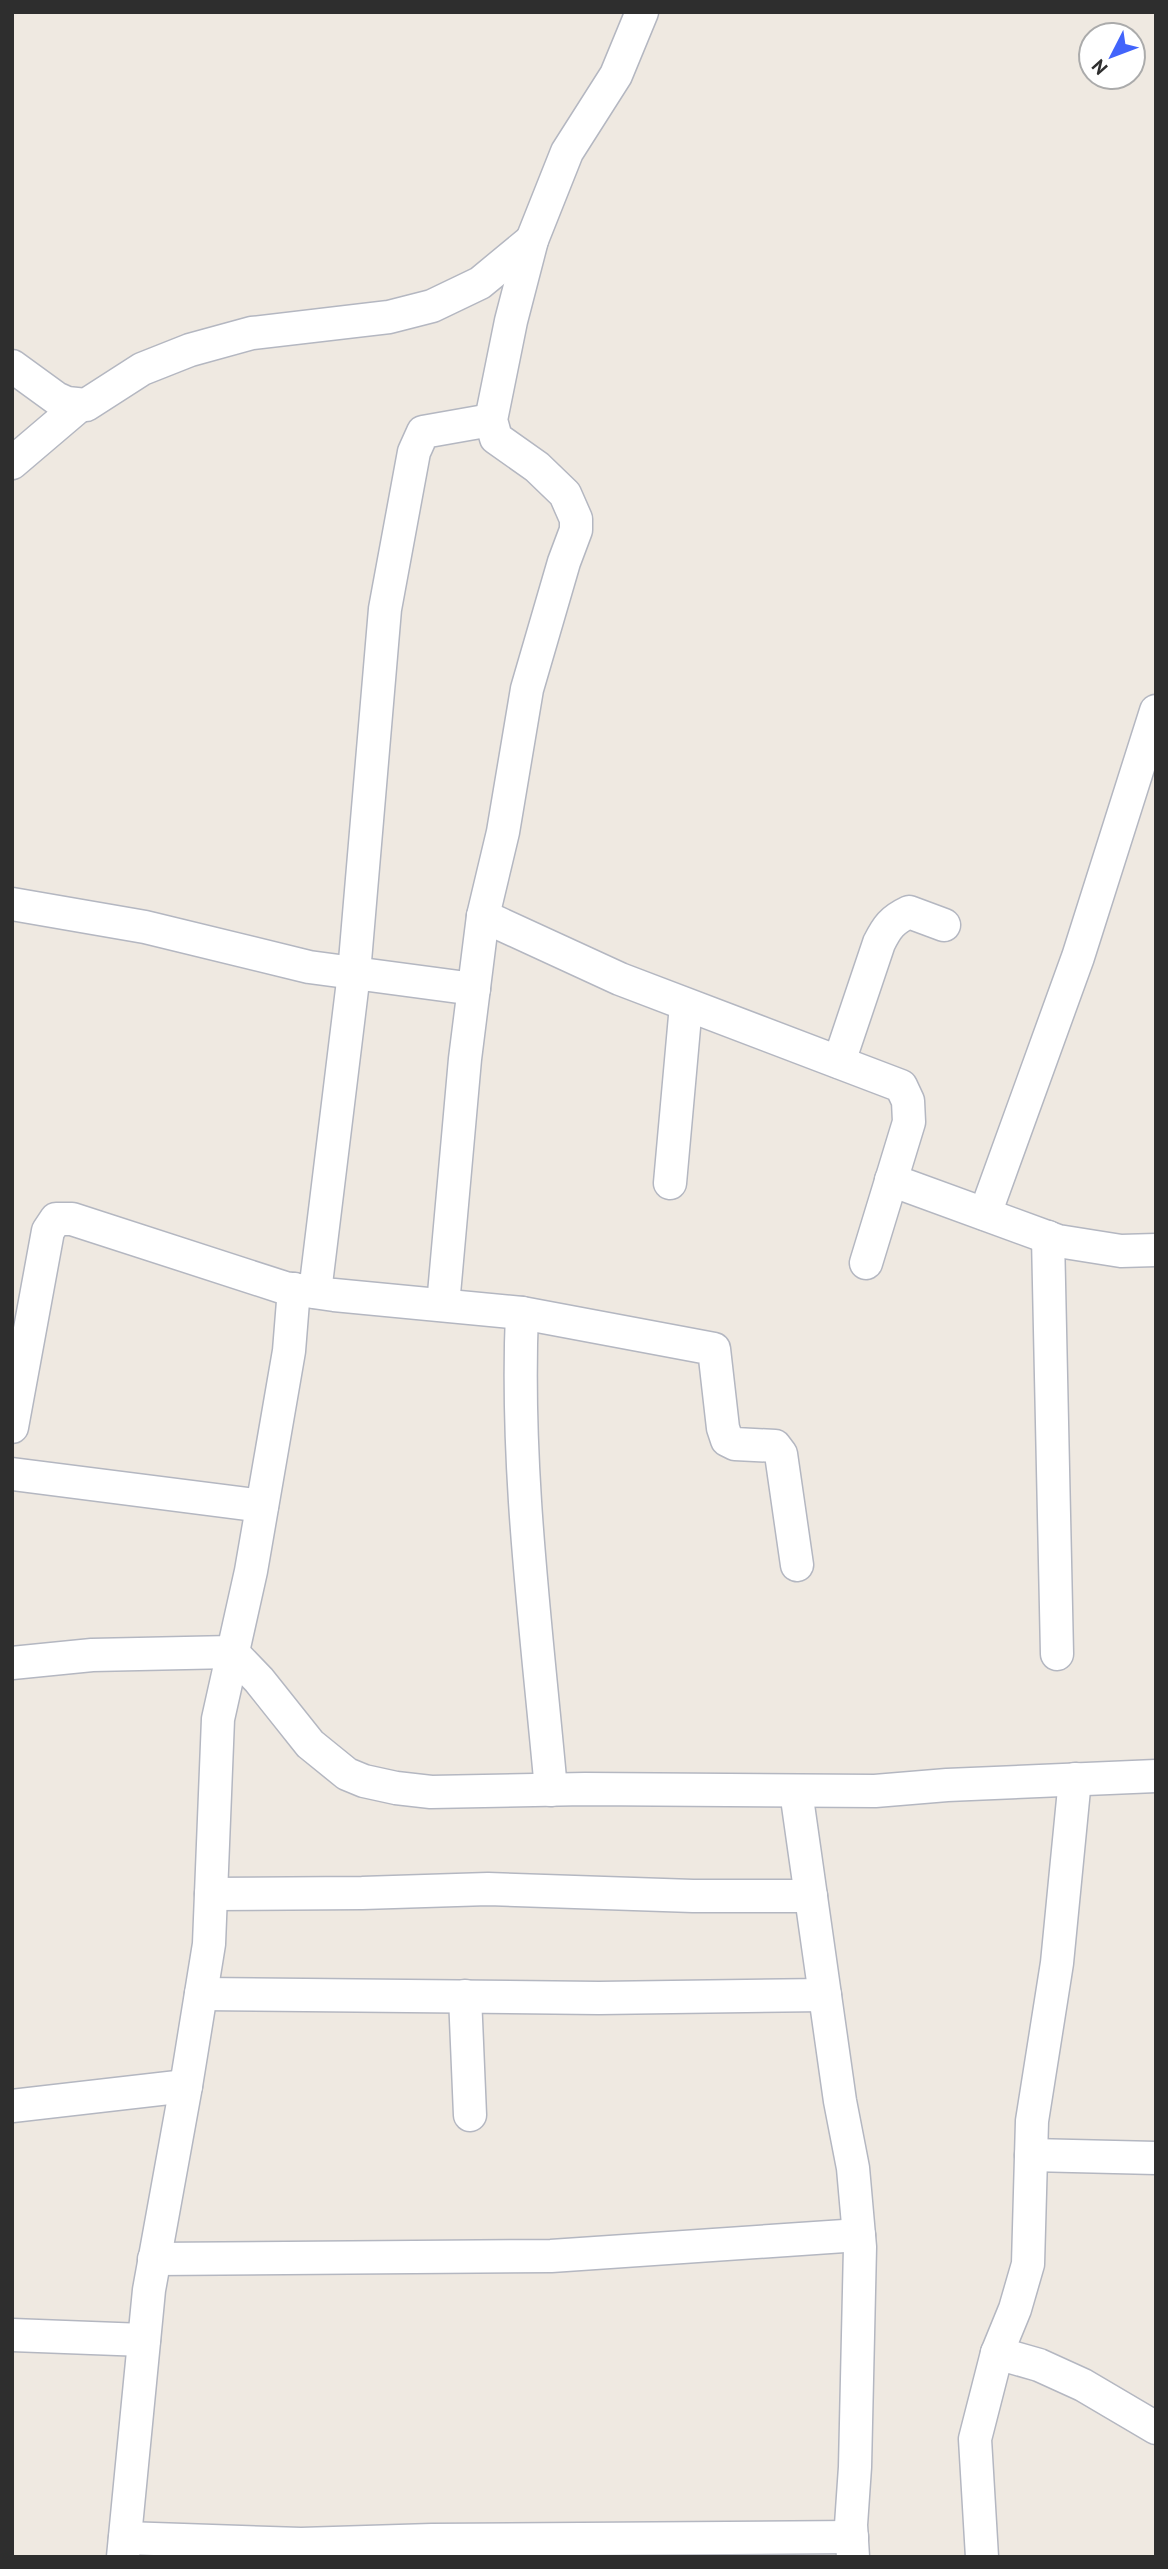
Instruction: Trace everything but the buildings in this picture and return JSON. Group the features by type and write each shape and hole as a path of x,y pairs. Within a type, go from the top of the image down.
{"street":[{"path":"443,1305 483,916 503,832 527,689 576,530 576,519 565,494 537,467 496,438 491,420 511,321 532,240 567,152 616,75 642,12"},
{"path":"12,463 79,406 94,401 142,369 190,350 252,333 357,321 432,306 480,283 532,240"},
{"path":"12,366 56,398 79,406"},
{"path":"491,420 423,432 414,452 385,609 354,973 304,1291 289,1351 262,1506 218,1719 209,1944 154,2259 124,2547 432,2540 852,2547 859,2235 853,2168 796,1791"},
{"path":"985,1214 1078,957 1156,711"},
{"path":"12,904 145,927 264,957 354,973 474,989"},
{"path":"839,1062 879,943 893,919 909,912 944,925"},
{"path":"483,916 620,979 901,1086 906,1094 909,1122 866,1263"},
{"path":"670,1183 685,1004"},
{"path":"891,1180 1058,1241 1121,1251 1156,1250"},
{"path":"12,1427 48,1231 56,1219 72,1219 304,1291 522,1313 714,1349 723,1428 727,1440 735,1444 775,1446 781,1454 797,1565"},
{"path":"1048,1237 1057,1654"},
{"path":"522,1313 519,1383 527,1519 551,1790"},
{"path":"12,1474 262,1506"},
{"path":"12,1663 92,1655 232,1652 259,1680 310,1744 347,1774 363,1781 431,1792 893,1790 1156,1776"},
{"path":"982,2557 975,2439 997,2353 1015,2309 1028,2264 1032,2121 1057,1963 1075,1779"},
{"path":"211,1894 362,1894 488,1889 693,1896 811,1896"},
{"path":"201,1994 612,1998 825,1995"},
{"path":"465,1996 470,2115"},
{"path":"12,2106 186,2086"},
{"path":"1031,2155 1156,2158"},
{"path":"154,2259 551,2256 859,2235"},
{"path":"12,2335 144,2340"},
{"path":"997,2353 1039,2365 1097,2392 1156,2428"}]}
